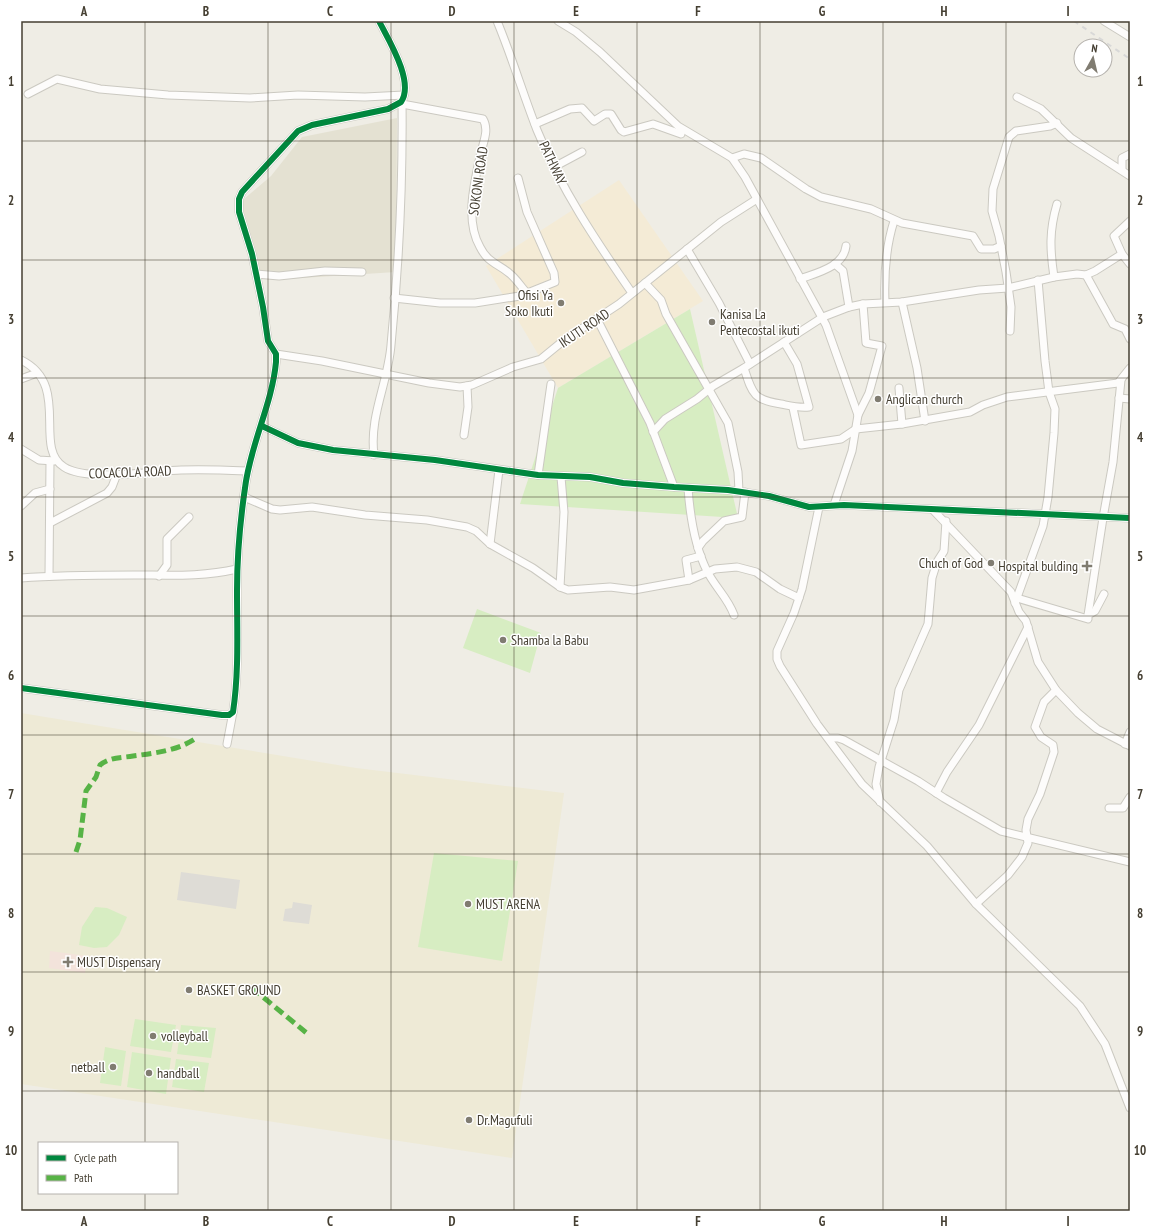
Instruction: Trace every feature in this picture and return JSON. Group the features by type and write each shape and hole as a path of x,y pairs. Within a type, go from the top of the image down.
{"street":[{"path":"374,455 373,443 375,414 391,346 400,205 403,100 403,78 400,64 379,21"},
{"name":"PATHWAY","path":"497,21 512,56 535,124 554,167 590,231 632,293"},
{"path":"558,21 576,32 600,52 678,126 732,158 737,163 822,317 858,415"},
{"path":"1104,21 1130,36"},
{"path":"28,94 57,79 100,89 136,93 250,98 298,95 403,100"},
{"path":"1017,97 1041,109 1071,138 1130,176"},
{"path":"227,744 233,712 237,671 237,569 244,497 248,471 262,426 276,367 276,354 268,341 263,307 252,254 240,212 239,199 242,192 298,131 312,125 388,109 397,105 403,100"},
{"name":"SOKONI ROAD","path":"403,100 483,118 486,130 473,200 472,218 475,236 488,259 510,274 527,293"},
{"path":"535,124 570,110 582,108 594,121 605,114 611,114 618,127 624,132 653,124 681,134"},
{"path":"1010,331 1011,307 1001,246 992,212 993,189 1008,136 1016,131 1050,126 1057,123"},
{"path":"554,167 582,152"},
{"path":"732,158 744,154 761,158 790,179 816,195 871,209 894,220 916,226 973,236 981,249 994,249 1001,246"},
{"path":"1122,170 1122,158 1130,154"},
{"path":"394,298 440,304 475,303 527,293 552,284 556,281 527,212 518,178"},
{"name":"IKUTI ROAD","path":"276,354 329,362 385,376 448,386 467,386 513,367 541,359 563,341 597,319 632,293 721,222 757,199"},
{"path":"1054,277 1050,250 1050,238 1057,204"},
{"path":"885,302 886,269 890,233 894,220"},
{"path":"1130,221 1114,236 1122,254 1130,264"},
{"path":"800,279 835,264 843,256 846,246"},
{"path":"687,249 719,303 747,366 751,390 756,397 769,403 794,408 809,407 797,364 784,342"},
{"path":"653,432 665,419 708,391 713,386 747,366 822,317 849,307 863,304 902,302 979,290 1008,288 1054,277 1086,275 1095,272 1122,254"},
{"path":"835,264 843,271 849,307"},
{"path":"256,274 279,276 324,271 362,272"},
{"path":"1086,275 1113,324 1125,329 1130,338"},
{"path":"1016,600 1039,540 1045,515 1055,415 1049,392 1041,329 1038,280"},
{"path":"645,283 661,300 666,314 690,354 708,391 728,423 738,472 742,492 742,517 724,521 703,541 698,548"},
{"path":"902,302 917,368 925,421"},
{"path":"834,505 852,451 858,415 869,393 882,346 866,343 863,304"},
{"path":"597,319 653,432 674,487"},
{"path":"21,360 37,373 43,381 49,397 51,444 54,461 50,489 48,576"},
{"path":"794,408 801,445 842,439 856,429 925,421 970,412 983,405 1007,397 1114,384 1121,380 1130,368"},
{"path":"21,379 37,373"},
{"path":"1016,600 1088,619 1103,518 1114,462 1121,380"},
{"path":"538,475 551,384"},
{"path":"464,435 468,407 467,386"},
{"path":"899,388 902,424"},
{"path":"1119,398 1130,399"},
{"path":"262,426 304,444 374,455 435,460 538,475 590,477 623,483 742,492 800,505 819,507 834,505 934,511 1130,518"},
{"name":"COCACOLA ROAD","path":"21,450 34,458 54,461 81,473 117,474 181,470 248,471"},
{"path":"490,544 499,470"},
{"path":"50,522 107,493 112,487 117,474"},
{"path":"560,587 564,512 561,477"},
{"path":"688,488 691,521 698,548 707,571 726,597 734,615"},
{"path":"21,506 35,493 50,489"},
{"path":"244,497 280,510 312,507 365,515 402,517 458,525 476,532 490,544 533,568 560,587 571,590 610,587 634,590 689,580 707,571 736,567 751,570 785,592 799,598"},
{"path":"819,507 799,598 778,647 777,658 817,724 829,738 851,770 881,804 926,846 976,904 1080,1006 1105,1044 1130,1108"},
{"path":"934,511 970,551 1005,584 1011,592 1028,627 1038,662 1056,690 1096,729 1128,745 1130,732"},
{"path":"881,804 876,784 881,761 896,712 899,690 928,624 932,578 937,562 944,551 946,523 949,511"},
{"path":"159,576 167,565 167,539 189,517"},
{"path":"689,580 686,560 701,556"},
{"path":"21,578 48,576 205,575 237,569"},
{"path":"1088,615 1095,611 1104,594"},
{"path":"936,793 947,772 986,712 990,700 1028,627"},
{"path":"21,688 222,715 229,715 233,712"},
{"path":"976,904 1018,864 1026,848 1028,838 1026,830 1028,819 1043,786 1054,752 1053,745 1041,736 1035,727 1046,700 1056,690"},
{"path":"829,738 841,738 1001,831 1130,862"},
{"path":"1109,808 1124,808 1130,797"}],"shaded area":[{"path":"397,118 396,272 286,279 273,278 256,269 254,250 242,212 242,204 244,199 271,176 302,137"},
{"path":"619,180 703,301 558,388 486,266"},
{"path":"21,713 356,768 564,793 512,1158 21,1084"},
{"path":"181,872 240,880 236,909 177,900"},
{"path":"293,902 312,905 309,924 283,921 285,909 292,908"},
{"name":"MUST Dispensary","path":"50,951 87,956 85,973 49,968"}],"green space":[{"path":"690,309 738,518 520,504 558,388"},
{"name":"Shamba la Babu","path":"477,609 541,633 530,673 463,648"},
{"name":"MUST ARENA","path":"434,853 518,861 502,961 418,947"},
{"path":"95,907 107,908 127,917 119,935 107,947 94,948 79,945 82,927"},
{"name":"volleyball","path":"135,1019 176,1025 171,1052 130,1046"},
{"path":"181,1025 216,1028 211,1058 177,1054"},
{"name":"netball","path":"105,1047 126,1051 121,1086 100,1083"},
{"name":"handball","path":"132,1052 171,1058 166,1094 127,1087"},
{"path":"176,1059 209,1063 204,1092 172,1087"}],"railway":[{"path":"1074,21 1130,59"}],"marked path":[{"path":"76,852 80,840 86,791 96,777 100,765 108,760 116,758 173,749 195,739"},
{"path":"252,988 309,1035"}],"cycle path":[{"path":"21,688 222,715 229,715 233,712 237,667 239,540 243,501 251,456 270,394 276,362 276,354 268,341 263,307 252,254 239,212 239,199 242,192 298,131 312,125 388,109 401,102 404,94 405,83 403,72 394,49 379,21"},
{"path":"262,426 298,443 333,450 435,460 538,475 590,477 623,483 728,490 769,496 809,507 844,505 1130,518"}],"place":[{"name":"Ofisi Ya Soko Ikuti","path":"561,303"},
{"name":"Kanisa La Pentecostal ikuti","path":"712,322"},
{"name":"Anglican church","path":"878,399"},
{"name":"Chuch of God","path":"991,563"},
{"name":"Hospital bulding","path":"1087,566"},
{"name":"Shamba la Babu","path":"503,640"},
{"name":"MUST ARENA","path":"468,904"},
{"name":"MUST Dispensary","path":"68,962"},
{"name":"BASKET GROUND","path":"189,990"},
{"name":"volleyball","path":"153,1036"},
{"name":"netball","path":"113,1067"},
{"name":"handball","path":"149,1073"},
{"name":"Dr.Magufuli","path":"469,1120"}]}
